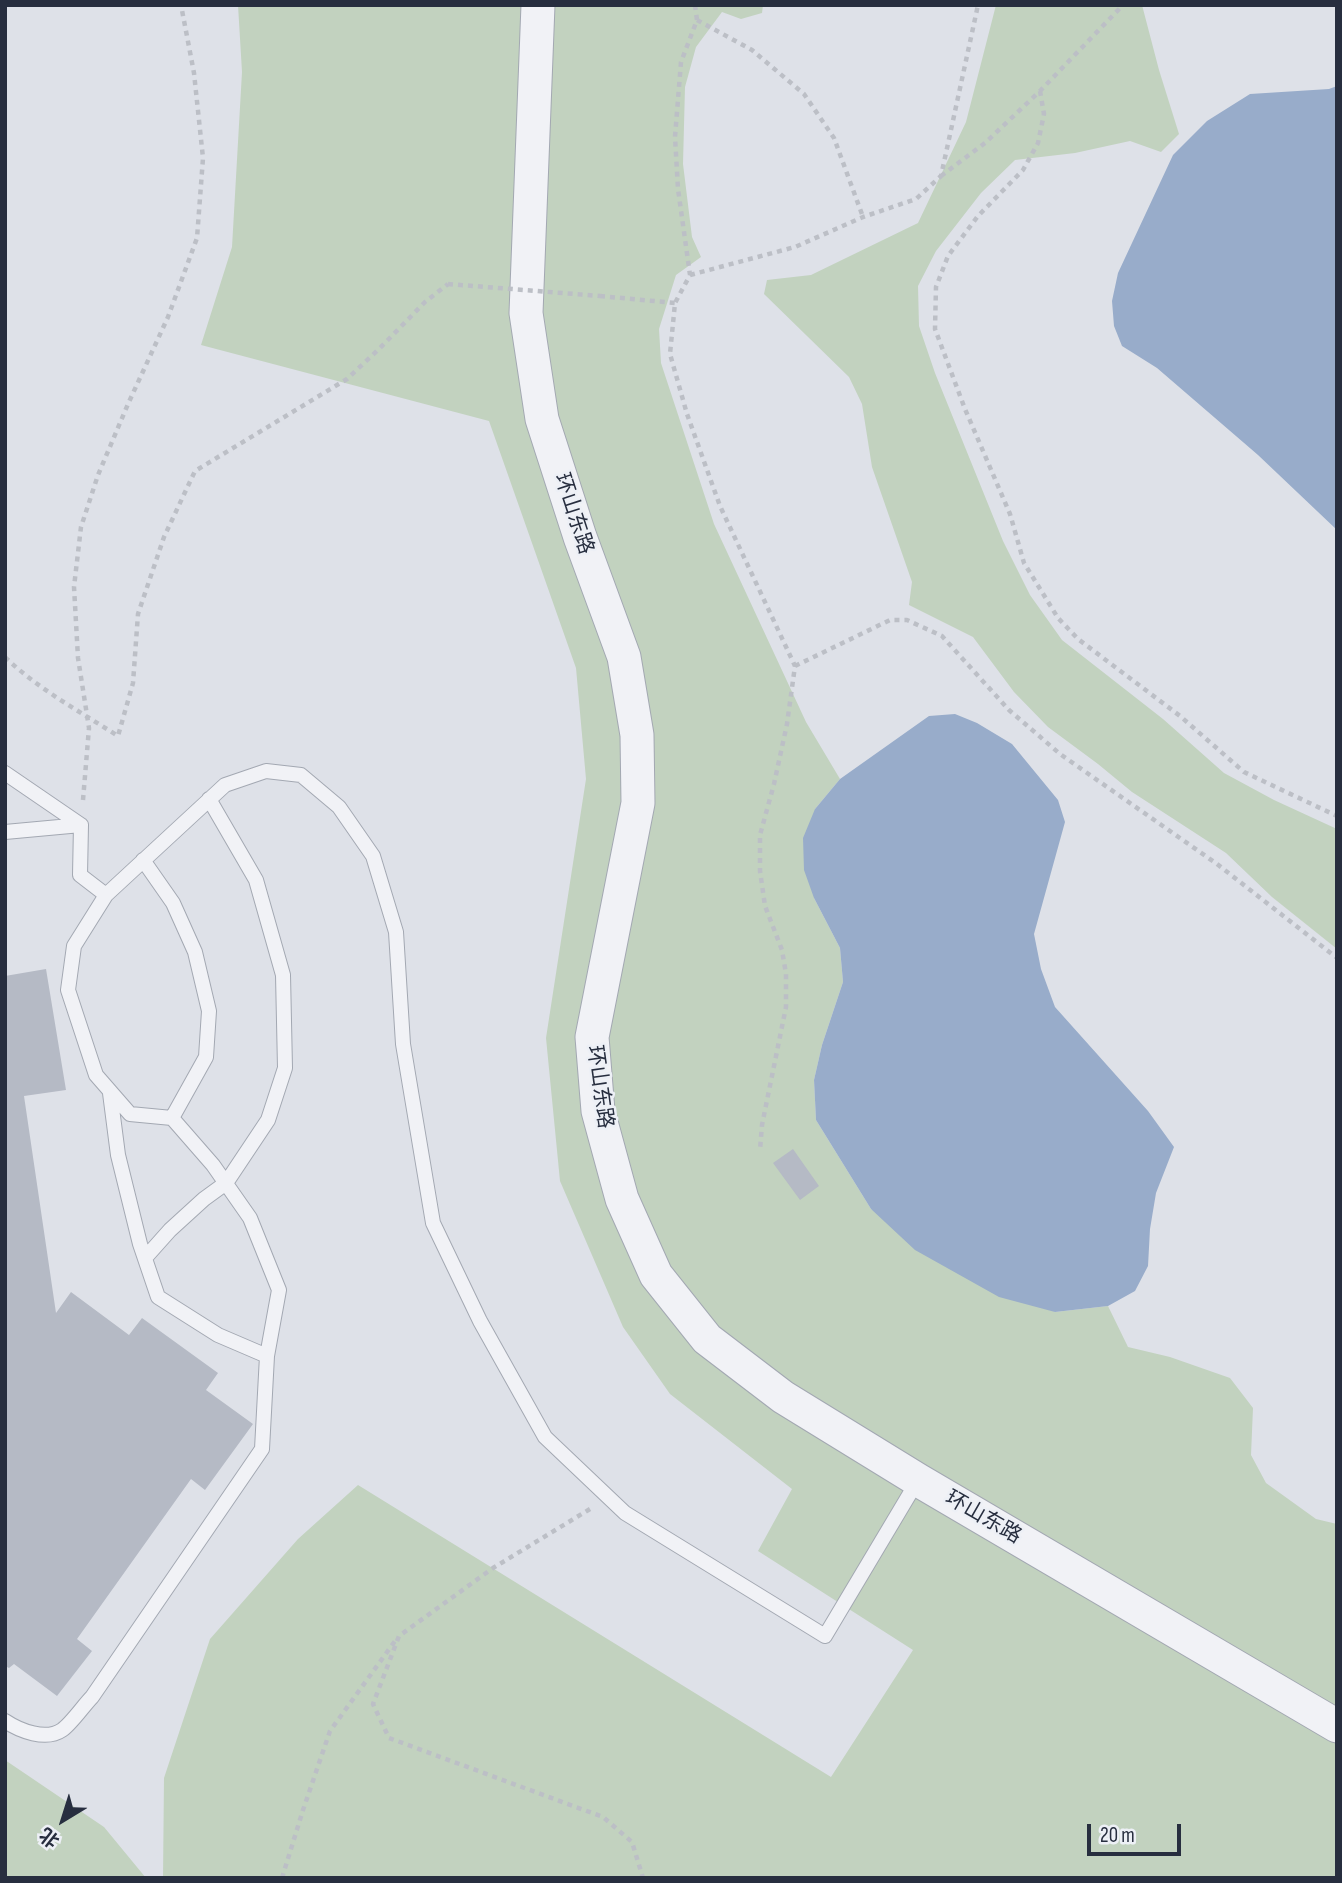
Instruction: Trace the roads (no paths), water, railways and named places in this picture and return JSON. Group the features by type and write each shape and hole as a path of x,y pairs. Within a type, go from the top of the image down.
{"street":[{"name":"环山东路","path":"538,5 526,313 542,419 580,537 624,657 637,735 638,803 592,1037 598,1111 622,1199 656,1275 707,1339 783,1397 918,1480 1337,1726"}],"lane":[{"path":"5,1721 15,1728 40,1735 61,1731 92,1697 262,1449 267,1356 279,1290 250,1218 213,1164 172,1118 130,1114 96,1075 68,990 74,947 106,895 225,785 266,771 301,775 339,807 373,856 396,932 403,1044 433,1223 480,1321 545,1437 625,1513 825,1636 918,1480"},
{"path":"5,773 81,825"},
{"path":"145,1258 170,1230 226,1183 268,1120 285,1068 283,975 256,880 209,799"},
{"path":"5,832 81,825"},
{"path":"81,825 80,875 106,895"},
{"path":"143,860 173,903 195,952 209,1011 206,1057 172,1118"},
{"path":"110,1092 118,1154 158,1297 218,1335 267,1356"}],"water":[{"path":"1337,86 1337,530 1258,455 1157,368 1122,346 1114,326 1112,301 1118,273 1173,155 1207,121 1250,94 1329,89"},
{"path":"955,714 977,723 1012,744 1058,800 1065,822 1034,934 1041,969 1055,1007 1148,1111 1174,1147 1156,1193 1148,1266 1135,1291 1108,1306 1055,1312 999,1297 915,1250 871,1209 816,1120 814,1080 822,1045 843,982 840,948 814,898 804,870 803,838 815,809 840,779 929,716"}]}
